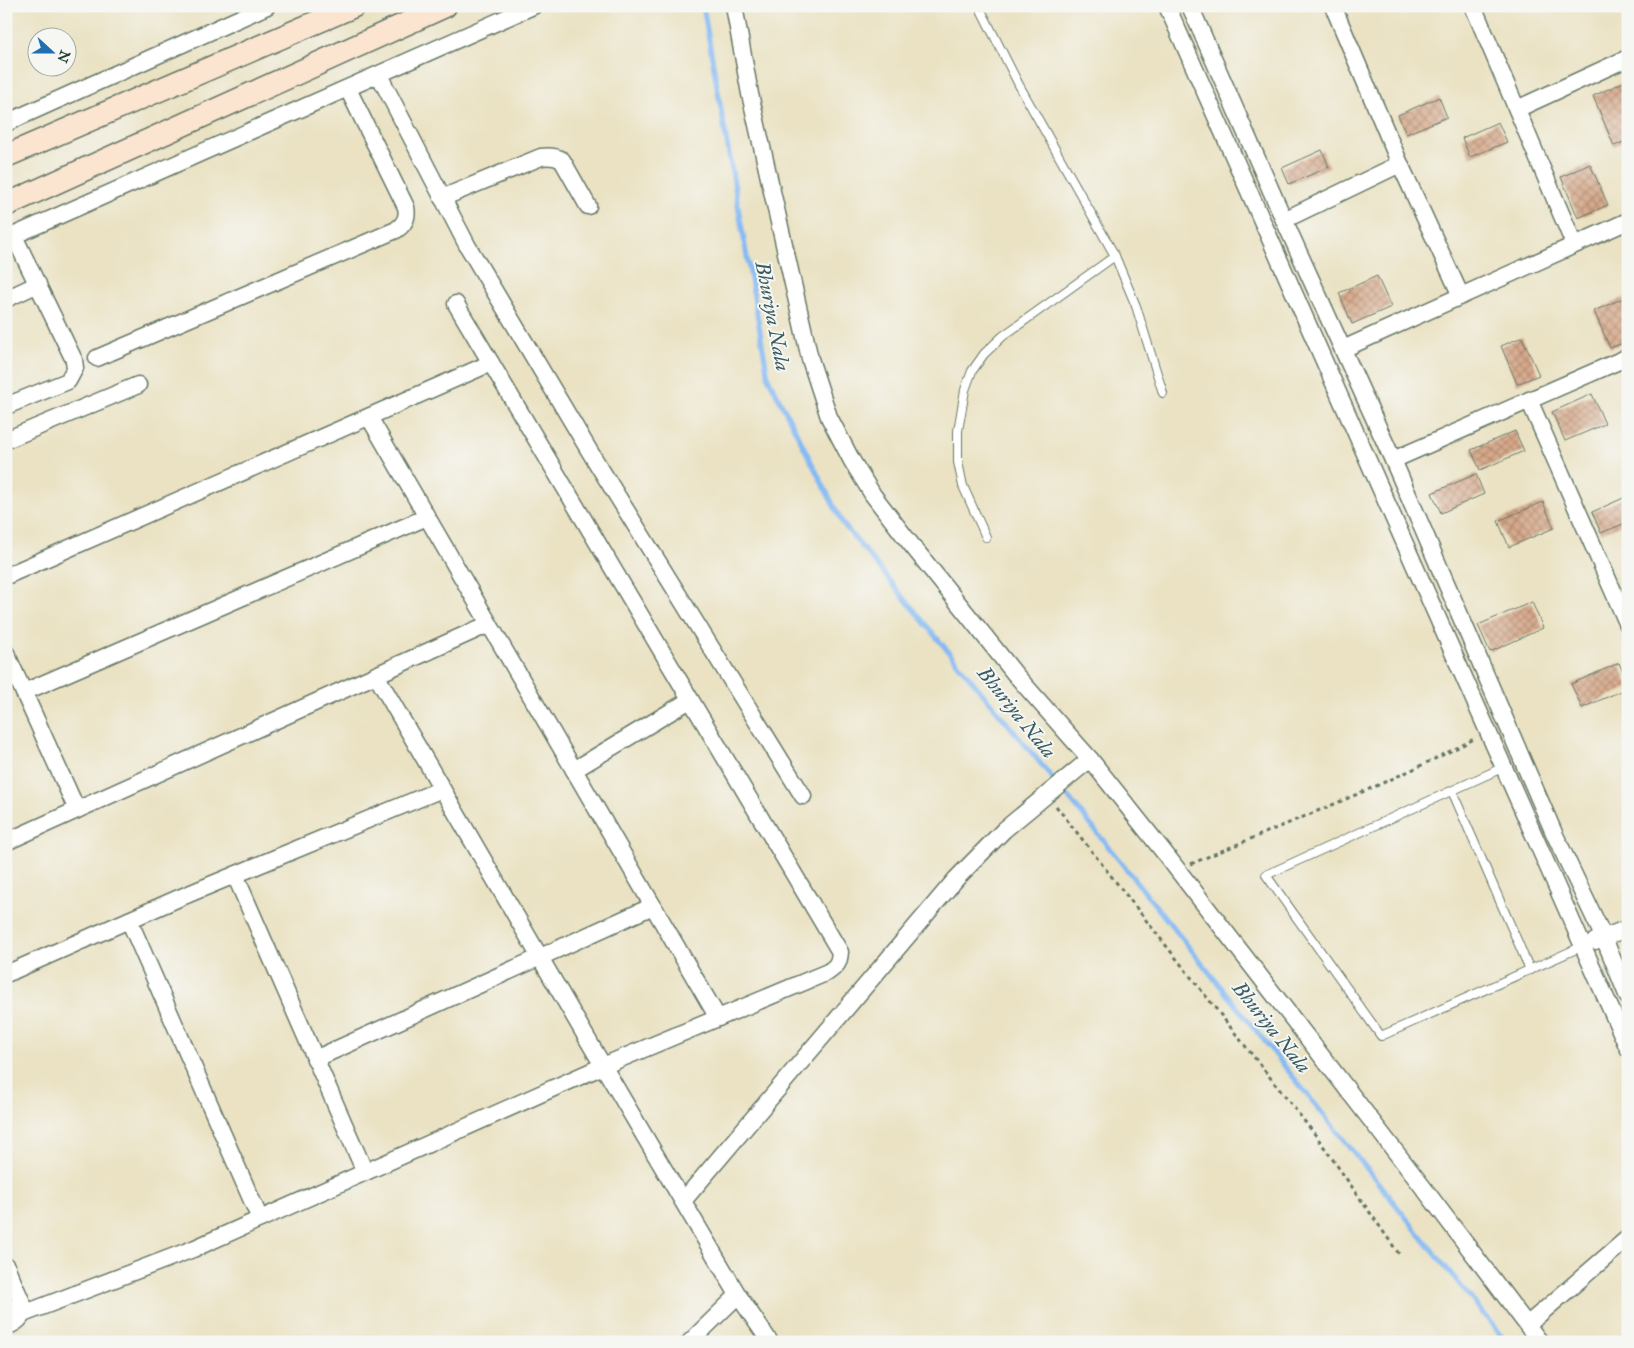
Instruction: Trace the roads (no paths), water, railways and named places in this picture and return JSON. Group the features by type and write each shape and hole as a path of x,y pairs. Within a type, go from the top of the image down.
{"street":[{"path":"6,123 267,6"},
{"path":"6,156 354,6"},
{"path":"6,205 444,6"},
{"path":"6,406 68,381 75,368 74,360 38,284 10,238 533,6"},
{"path":"734,6 750,94 810,360 829,417 868,486 901,531 1084,764 1177,870 1416,1178 1540,1342"},
{"path":"1166,6 1628,1048"},
{"path":"1190,6 1284,220 1393,460 1554,833 1604,938 1628,998"},
{"path":"1333,6 1400,164 1461,296"},
{"path":"1474,6 1574,244"},
{"path":"1517,110 1628,58"},
{"path":"379,75 466,245 590,452 803,796"},
{"path":"97,358 402,226 407,214 406,207 348,88"},
{"path":"442,198 541,157 549,156 562,160 588,206"},
{"path":"1284,220 1400,164"},
{"path":"1343,349 1628,221"},
{"path":"6,299 38,284"},
{"path":"6,1306 23,1314 193,1249 603,1066 828,972 835,968 839,962 840,952 456,304"},
{"path":"1393,460 1628,357"},
{"path":"6,576 491,363"},
{"path":"6,440 138,385"},
{"path":"1529,400 1628,625"},
{"path":"369,417 718,1018"},
{"path":"24,692 427,517"},
{"path":"6,842 489,624"},
{"path":"6,653 78,810"},
{"path":"376,675 738,1295 770,1342"},
{"path":"574,770 690,700"},
{"path":"684,1201 956,878 1004,830 1084,764"},
{"path":"6,974 235,875 442,789"},
{"path":"235,875 365,1172"},
{"path":"316,1059 653,906"},
{"path":"129,920 260,1219"},
{"path":"1584,946 1628,928"},
{"path":"1527,1325 1628,1238"},
{"path":"6,1266 24,1307 23,1314 17,1323 6,1327"},
{"path":"690,1342 738,1295"}],"lane":[{"path":"979,6 1019,85 1115,256 1136,306 1163,393"},
{"path":"986,537 963,486 958,462 958,431 965,390 972,371 984,354 1003,336 1115,256"},
{"path":"1504,767 1266,875 1381,1036 1584,946"},
{"path":"1452,791 1530,970"}],"waterway":[{"name":"Bhuriya Nala","path":"703,6 768,377 843,524 1078,809 1506,1342"}]}
